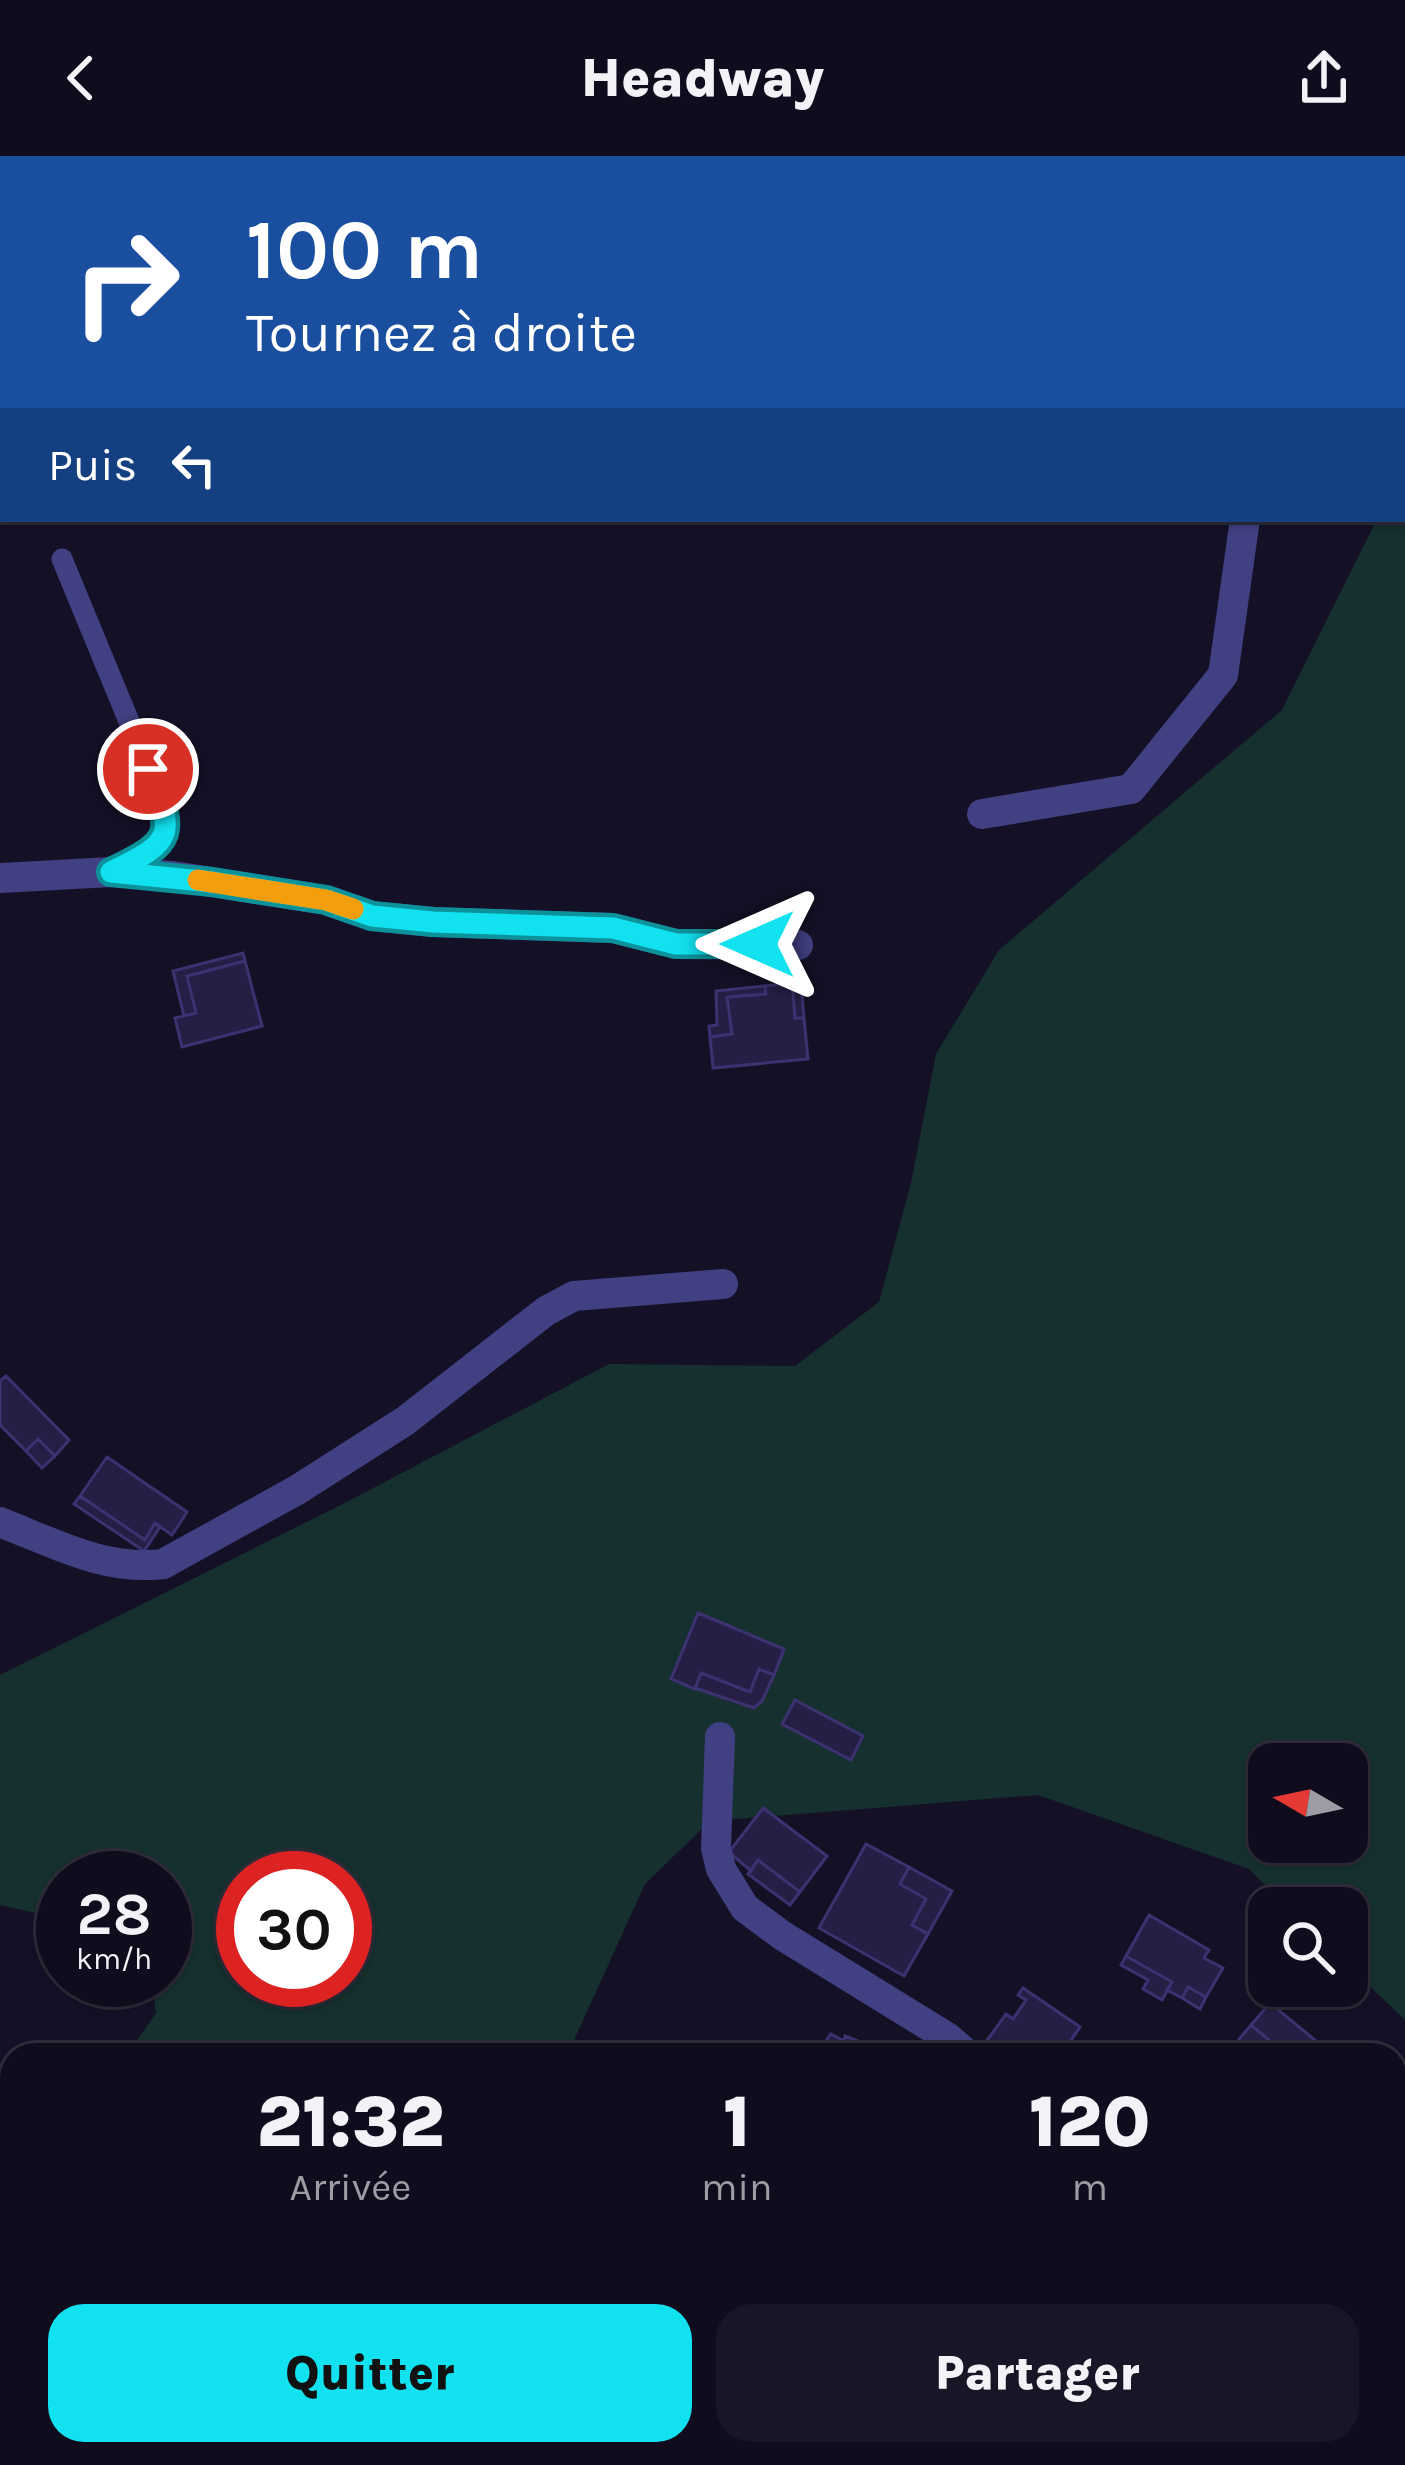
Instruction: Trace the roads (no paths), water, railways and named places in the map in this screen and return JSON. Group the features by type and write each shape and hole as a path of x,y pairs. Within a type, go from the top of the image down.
{"street":[{"path":"982,814 1131,789 1223,675 1245,522"},
{"path":"0,878 111,872 173,876 326,900 372,916 613,928 676,944 798,945"},
{"path":"0,1522 105,1563 163,1564 297,1490 405,1421 545,1311 574,1296 722,1284"},
{"path":"720,1737 716,1848 721,1869 745,1909 950,2043"}],"lane":[{"path":"62,559 166,811 166,829 155,851 111,872"}]}
